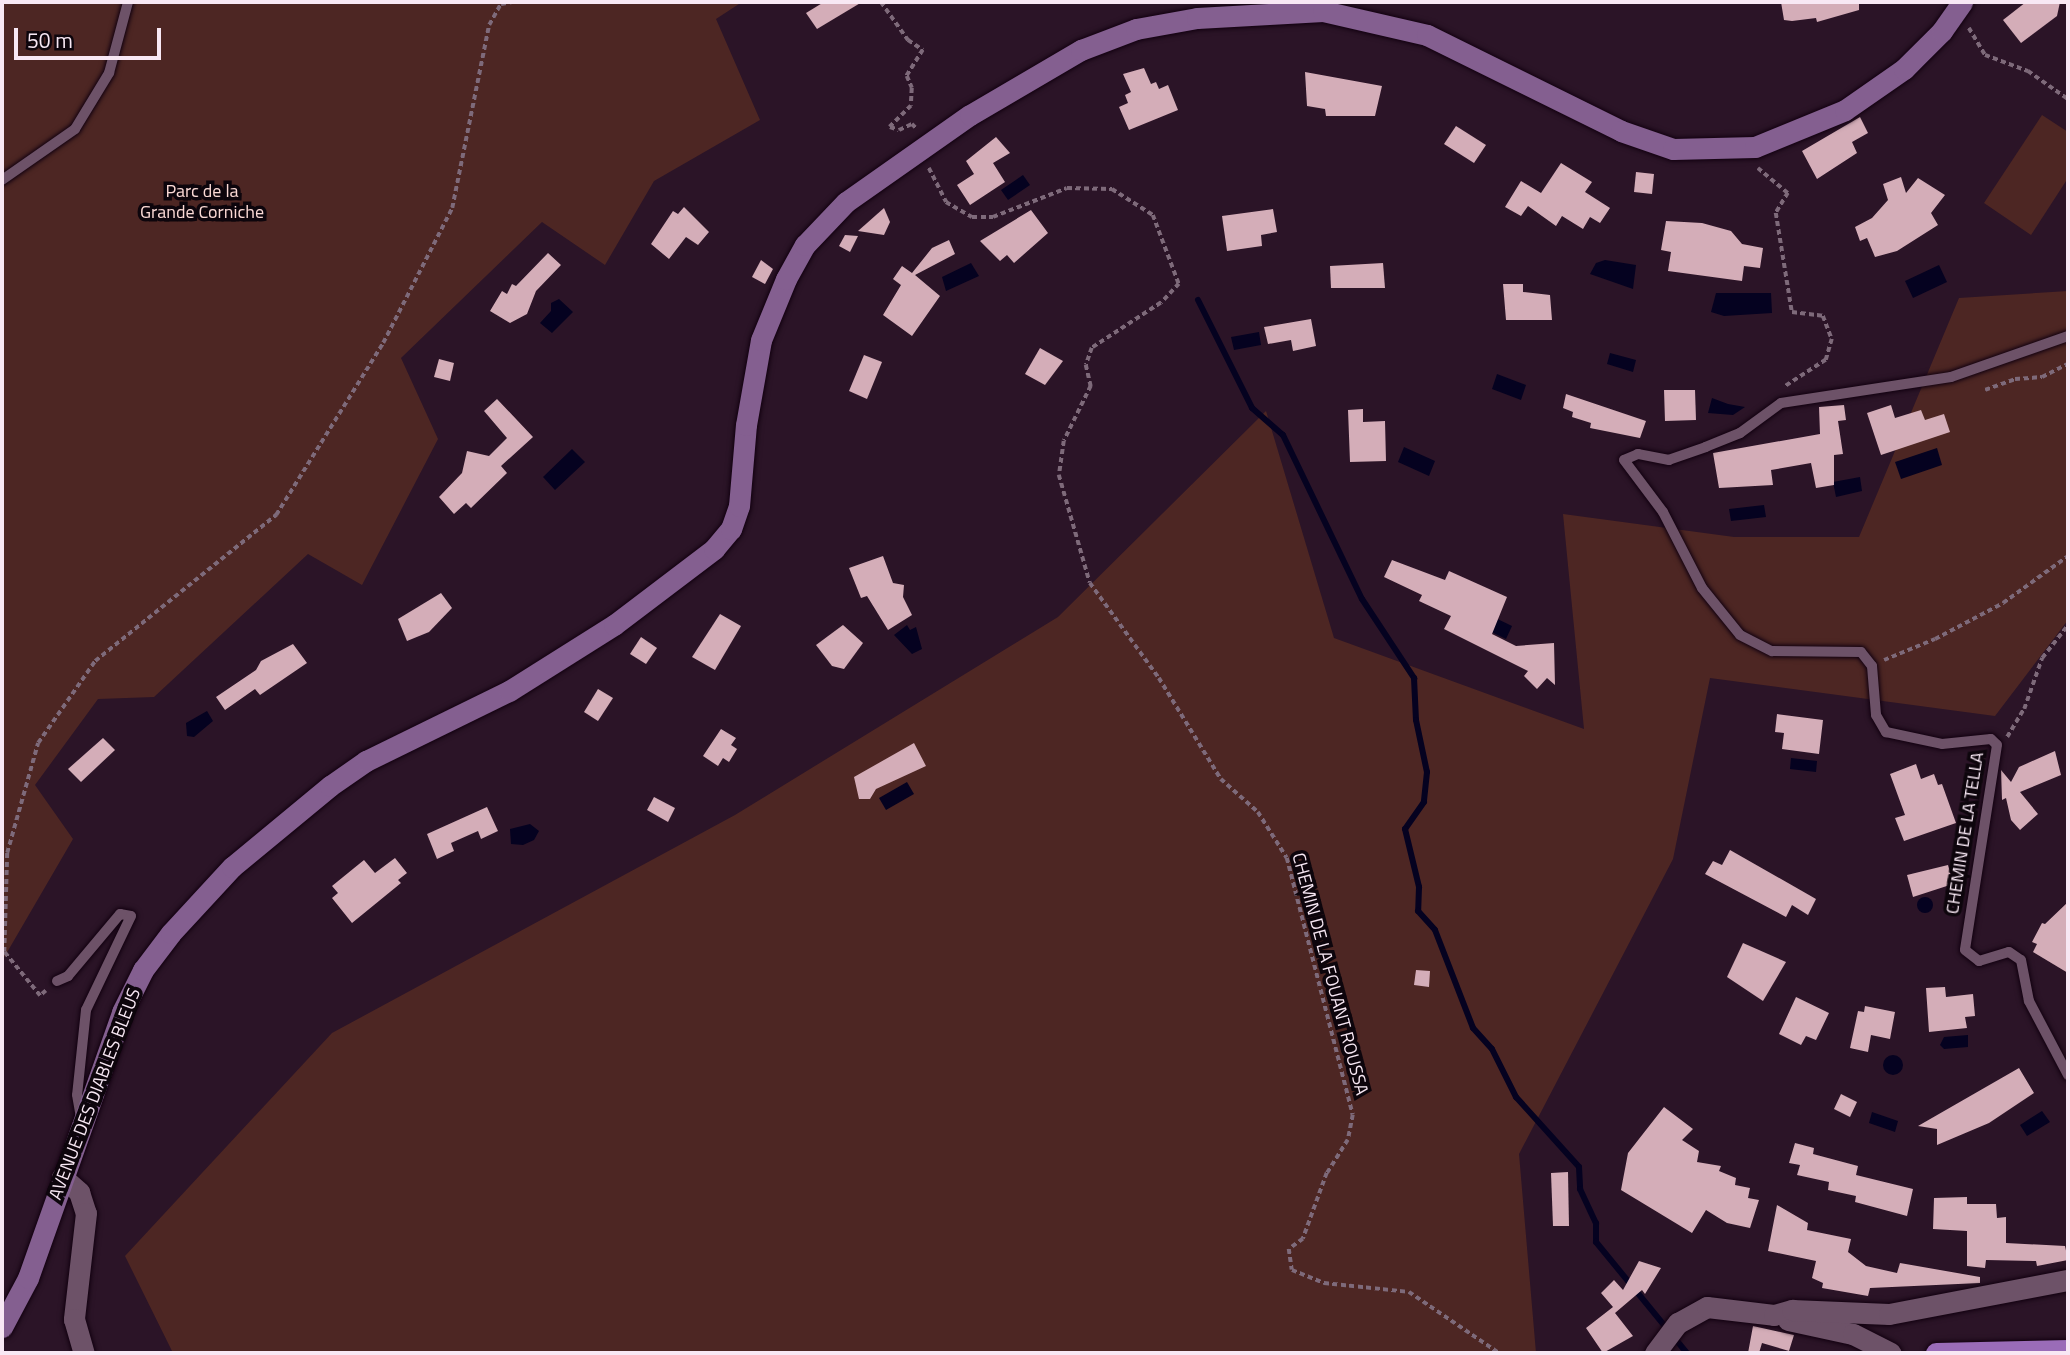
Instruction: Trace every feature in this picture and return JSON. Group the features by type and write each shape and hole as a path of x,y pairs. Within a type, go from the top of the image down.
{"main road":[{"name":"AVENUE DES DIABLES BLEUS","path":"2,1327 28,1278 122,1012 143,970 233,867 299,810 366,761 470,714 614,625 714,549 731,529 738,506 753,376 768,319 786,279 823,222 919,149 1081,50 1136,29 1197,18 1323,11 1427,35 1621,131 1673,149 1755,147 1845,110 1904,69 1958,7"},
{"path":"1936,1353 2068,1350"}],"street":[{"path":"62,1177 79,1192 86,1213 74,1319 84,1353"},
{"path":"1774,1315 1792,1310 1889,1314 2068,1280"},
{"path":"1659,1346 1678,1323 1707,1307 1774,1315 1853,1334 1891,1353"}],"lane":[{"path":"2,180 75,129 108,74 128,2"},
{"path":"1872,666 1868,657 1853,649 1772,651 1740,635 1702,588 1658,504 1624,466 1628,454 1669,460 1740,433 1781,403 1951,377 2068,336"},
{"name":"CHEMIN DE LA TELLA","path":"1872,666 1876,715 1886,732 1942,744 1991,739 1998,750 1965,950 1979,961 2002,952 2021,960 2029,1001 2068,1075"},
{"path":"57,981 68,976 120,914 131,916 86,1010 77,1095 82,1122"}],"path":[{"path":"57,981 40,996 4,952 7,853 38,743 95,661 276,514 383,342 452,208 489,24 502,3 512,2"},
{"path":"881,2 908,40 923,50 906,76 912,88 911,106 890,127 917,127 912,138 919,149"},
{"path":"1958,7 1985,55 2028,71 2068,99"},
{"path":"1755,147 1755,166 1775,177 1788,193 1776,213 1792,312 1823,316 1832,340 1826,360 1780,391 1781,403"},
{"name":"CHEMIN DE LA FOUANT ROUSSA","path":"919,149 946,202 972,217 993,217 1067,188 1112,189 1153,215 1179,284 1161,303 1092,348 1086,365 1091,386 1064,441 1059,475 1090,583 1159,678 1221,779 1258,812 1287,858 1353,1115 1348,1140 1327,1173 1303,1239 1289,1249 1292,1270 1324,1283 1409,1292 1499,1353"},
{"path":"1985,390 2015,379 2042,377 2068,364"},
{"path":"1872,666 1936,639 2003,603 2068,556"},
{"path":"1998,750 2024,709 2042,658 2068,625"}],"green space":[{"name":"Parc de la Grande Corniche","path":"2,2 742,2 716,19 760,120 654,181 605,265 542,222 401,358 438,439 362,585 308,554 154,697 98,699 35,785 73,839 2,961"},
{"path":"2042,115 2068,132 2068,178 2031,235 1984,203"},
{"path":"2068,291 2068,620 1995,716 1710,678 1673,859 1519,1154 1536,1353 173,1353 125,1256 332,1033 735,815 1058,617 1266,411 1334,638 1584,729 1563,514 1734,537 1859,537 1959,298"}],"water":[{"path":"1023,175 1030,185 1008,200 1001,190"},
{"path":"1605,260 1636,265 1633,289 1590,274 1596,263"},
{"path":"971,263 979,276 946,291 942,277"},
{"path":"1939,265 1947,282 1913,298 1905,281"},
{"path":"1716,293 1771,293 1772,313 1724,316 1711,312"},
{"path":"559,299 573,312 552,333 540,323 551,311 551,303"},
{"path":"1259,332 1261,345 1234,350 1231,337"},
{"path":"1610,353 1636,360 1633,372 1607,364"},
{"path":"1497,374 1526,385 1521,400 1492,389"},
{"path":"1712,398 1745,407 1733,415 1708,413"},
{"path":"1404,447 1435,461 1429,476 1398,462"},
{"path":"1937,448 1942,465 1901,479 1895,462"},
{"path":"572,449 585,462 555,490 543,477"},
{"path":"1860,477 1862,491 1836,497 1833,482"},
{"path":"1764,505 1766,517 1731,521 1729,509"},
{"path":"1483,612 1512,626 1506,639 1477,625"},
{"path":"907,625 910,630 916,627 922,649 912,654 894,635"},
{"path":"207,711 213,721 194,737 187,736 186,723"},
{"path":"1791,758 1817,761 1816,772 1790,769"},
{"path":"907,782 914,794 886,810 879,798"},
{"path":"530,824 539,831 534,840 523,845 511,844 510,829"},
{"path":"1925,897 1931,899 1931,911 1925,913 1919,911 1917,905 1919,899"},
{"path":"1968,1035 1968,1047 1944,1049 1940,1045 1944,1037"},
{"path":"1893,1055 1900,1058 1903,1065 1900,1072 1893,1075 1886,1072 1883,1065 1886,1058"},
{"path":"2042,1111 2050,1122 2027,1136 2020,1125"},
{"path":"1872,1112 1898,1121 1895,1132 1869,1123"}],"building":[{"path":"824,2 862,2 817,29 806,13"},
{"path":"1781,2 1859,2 1859,10 1817,22 1816,18 1792,21 1784,20"},
{"path":"2026,2 2060,2 2057,16 2021,43 2003,20"},
{"path":"1144,68 1151,84 1156,82 1159,89 1168,85 1178,110 1129,130 1119,107 1128,103 1125,95 1131,92 1123,74"},
{"path":"1305,72 1382,86 1375,116 1326,116 1325,109 1307,106"},
{"path":"1860,117 1868,133 1852,142 1857,153 1817,179 1802,151"},
{"path":"1456,126 1486,145 1474,163 1444,144"},
{"path":"996,137 1010,153 993,163 1005,182 970,205 957,185 974,174 966,161"},
{"path":"1561,163 1592,182 1585,192 1610,208 1600,223 1590,217 1583,229 1562,216 1556,226 1528,206 1521,216 1505,207 1521,181 1541,193"},
{"path":"1636,172 1654,174 1652,194 1634,192"},
{"path":"1901,177 1906,193 1918,178 1945,195 1931,213 1938,225 1897,251 1875,257 1867,238 1860,241 1855,227 1872,218 1888,200 1883,184"},
{"path":"684,207 709,232 698,245 686,237 669,259 651,244 673,211 678,214"},
{"path":"884,208 890,222 884,235 858,231"},
{"path":"1273,209 1277,232 1261,235 1262,246 1227,251 1222,216"},
{"path":"1031,210 1048,233 1014,263 1007,255 1000,261 980,241"},
{"path":"1666,221 1702,223 1731,231 1742,244 1763,248 1760,268 1744,266 1742,281 1668,271 1671,252 1661,250"},
{"path":"845,235 858,236 850,252 839,246"},
{"path":"949,240 955,254 915,275 940,296 912,336 883,315 901,285 893,279 902,266 912,273 932,248"},
{"path":"548,253 561,265 536,291 527,314 510,323 490,311 502,291 507,294 512,284 516,286"},
{"path":"761,260 773,269 765,284 752,277"},
{"path":"1383,263 1385,288 1331,288 1330,266"},
{"path":"1503,284 1523,284 1523,292 1550,295 1552,320 1506,320"},
{"path":"1311,319 1316,346 1293,351 1291,340 1268,344 1264,327"},
{"path":"1040,348 1063,361 1045,385 1025,374"},
{"path":"864,355 882,362 867,399 849,391"},
{"path":"439,359 454,363 450,381 434,377"},
{"path":"1664,390 1695,390 1696,420 1665,421"},
{"path":"1566,394 1646,421 1640,438 1590,428 1591,423 1572,417 1573,412 1563,408"},
{"path":"497,399 533,437 501,466 507,473 471,508 466,503 454,514 439,497 462,473 467,451 489,456 507,438 484,411"},
{"path":"1844,405 1846,420 1838,421 1843,454 1834,455 1834,485 1816,488 1811,463 1771,470 1773,485 1719,488 1713,453 1820,434 1819,407"},
{"path":"1891,405 1895,418 1921,410 1925,420 1944,414 1950,432 1881,455 1867,413"},
{"path":"1363,409 1363,422 1385,421 1386,461 1350,462 1348,410"},
{"path":"883,556 893,583 904,585 903,597 912,615 888,630 867,596 861,598 849,568"},
{"path":"1392,560 1445,580 1449,571 1507,597 1492,634 1516,646 1554,643 1555,685 1547,678 1537,689 1524,676 1528,671 1444,629 1451,616 1419,601 1422,595 1384,577"},
{"path":"441,593 452,608 429,632 407,641 398,619"},
{"path":"720,614 741,626 715,670 692,657"},
{"path":"843,625 863,643 844,669 832,666 816,645"},
{"path":"641,637 657,648 646,664 630,654"},
{"path":"293,644 307,663 260,695 255,689 225,710 216,697 256,670 261,661"},
{"path":"598,689 613,698 598,721 584,712"},
{"path":"1777,714 1823,720 1819,754 1782,749 1784,733 1775,732"},
{"path":"721,729 736,738 731,745 737,749 729,762 723,758 718,766 703,756"},
{"path":"103,738 115,750 81,782 68,769"},
{"path":"914,743 926,766 876,789 870,799 859,799 854,777"},
{"path":"2055,751 2061,775 2020,792 2038,814 2020,830 2011,820 2006,798 2002,800 2001,770 2011,782 2019,767"},
{"path":"1916,764 1921,779 1934,774 1938,785 1942,784 1956,823 1904,841 1895,818 1905,815 1890,774"},
{"path":"654,797 675,808 668,822 647,810"},
{"path":"487,807 498,831 481,839 478,831 451,843 454,851 437,859 427,834"},
{"path":"1730,850 1816,899 1808,915 1792,905 1786,917 1705,874 1713,861 1722,865"},
{"path":"395,858 407,873 398,880 401,883 352,923 332,898 338,893 332,886 364,860 375,873"},
{"path":"1948,865 1953,884 1913,897 1907,875"},
{"path":"2068,902 2068,973 2033,952 2037,944 2032,942 2042,923 2045,924"},
{"path":"1743,943 1786,962 1763,1001 1727,977"},
{"path":"1416,970 1430,971 1429,987 1414,985"},
{"path":"1945,987 1946,997 1973,994 1975,1016 1965,1017 1967,1028 1929,1032 1926,988"},
{"path":"1796,997 1829,1013 1816,1040 1806,1036 1801,1045 1779,1034"},
{"path":"1865,1006 1895,1012 1890,1039 1871,1035 1868,1052 1850,1048 1858,1011 1864,1012"},
{"path":"2019,1068 2034,1093 1989,1123 1937,1145 1937,1129 1918,1126"},
{"path":"1841,1094 1857,1102 1850,1117 1834,1109"},
{"path":"1664,1107 1693,1129 1682,1140 1699,1151 1697,1162 1721,1166 1719,1171 1736,1178 1735,1185 1750,1188 1748,1198 1759,1200 1750,1228 1727,1223 1706,1210 1692,1233 1621,1190 1628,1153"},
{"path":"1795,1143 1814,1148 1813,1154 1858,1166 1856,1175 1913,1189 1907,1216 1855,1202 1856,1196 1828,1190 1829,1182 1797,1175 1800,1165 1789,1163"},
{"path":"1568,1172 1569,1226 1553,1226 1551,1173"},
{"path":"1967,1197 1967,1204 1996,1204 1997,1218 2006,1217 2006,1243 2065,1246 2068,1260 2037,1266 2036,1261 1986,1260 1985,1268 1967,1266 1967,1231 1933,1229 1934,1198"},
{"path":"1777,1205 1808,1223 1807,1230 1851,1239 1848,1252 1866,1266 1897,1273 1900,1263 1980,1277 1980,1283 1870,1288 1868,1296 1822,1288 1823,1283 1812,1278 1816,1261 1768,1251"},
{"path":"1639,1261 1661,1268 1645,1294 1642,1290 1615,1313 1633,1336 1603,1353 1586,1328 1613,1307 1601,1293 1614,1280 1623,1290"},
{"path":"1753,1326 1794,1335 1789,1351 1762,1343 1759,1353 1748,1353"}],"waterway":[{"path":"1198,300 1252,408 1283,435 1362,599 1414,678 1416,720 1427,772 1424,802 1405,829 1419,887 1418,911 1435,930 1473,1028 1492,1049 1516,1097 1579,1167 1580,1189 1596,1223 1596,1242 1687,1353"}]}
